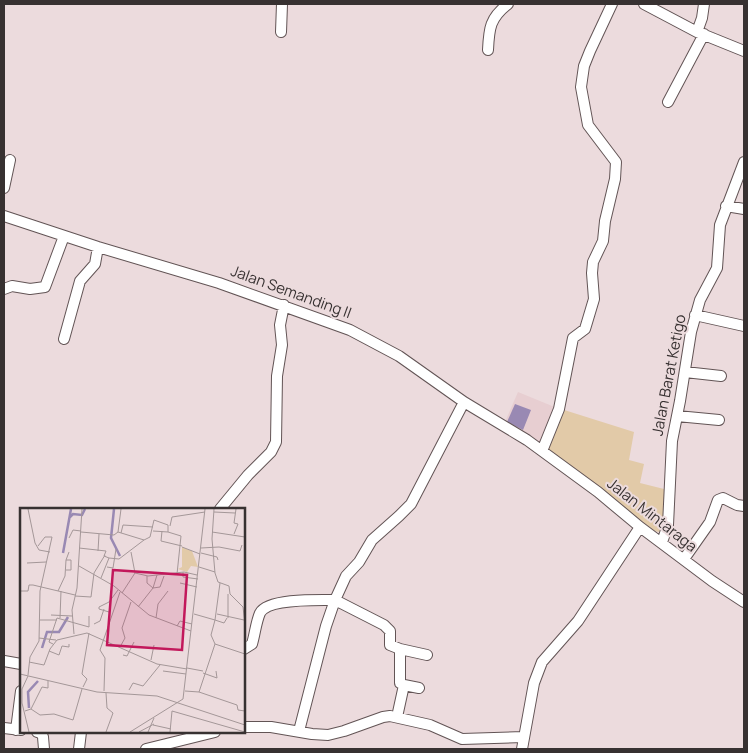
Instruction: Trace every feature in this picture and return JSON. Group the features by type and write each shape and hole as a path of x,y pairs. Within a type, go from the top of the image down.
{"street":[{"path":"281,32 282,4"},
{"path":"488,50 491,23 494,17 508,4"},
{"path":"542,451 558,409 573,338 585,329 588,323 594,299 593,262 603,241 605,222 615,179 616,162 588,125 581,87 584,66 612,4"},
{"path":"644,4 701,33 744,51"},
{"path":"668,102 701,33 704,4"},
{"path":"4,188 10,160"},
{"name":"Jalan Barat Ketigo","path":"662,542 668,525 671,447 695,315 700,300 717,268 719,230 726,206 744,162"},
{"path":"726,206 744,208"},
{"name":"Jalan Semanding II","path":"4,216 98,247 220,282 333,322 370,340 419,369 464,402 542,451"},
{"path":"4,290 12,286 30,289 45,287 64,236"},
{"path":"64,339 80,281 96,264 98,247"},
{"path":"221,508 270,452 276,442 277,376 282,345 280,325 284,305"},
{"path":"695,315 744,326"},
{"path":"685,372 721,376"},
{"path":"299,731 326,626 346,576 359,562 372,540 411,504 464,402"},
{"path":"677,416 719,420"},
{"name":"Jalan Mintaraga","path":"542,451 712,581 744,602"},
{"path":"684,559 710,522 718,500 723,498 737,505 744,506"},
{"path":"522,749 534,683 542,662 578,622 640,527"},
{"path":"245,648 252,644 261,612 266,608 296,600 335,600 384,625 390,631 390,645 427,655"},
{"path":"400,649 400,683 419,688"},
{"path":"4,661 20,664"},
{"path":"397,717 404,684"},
{"path":"4,728 19,730 20,710"},
{"path":"245,727 262,726 318,735 333,734 383,717 397,717 430,725 462,739 523,737"},
{"path":"41,733 44,749"},
{"path":"79,749 81,733"},
{"path":"152,748 211,733"}],"shaded area":[{"path":"518,392 557,408 541,447 505,422"},
{"path":"515,404 531,410 523,430 507,422"},
{"path":"561,409 634,432 629,460 644,464 640,483 668,490 667,518 659,532 655,531 545,450"}]}
